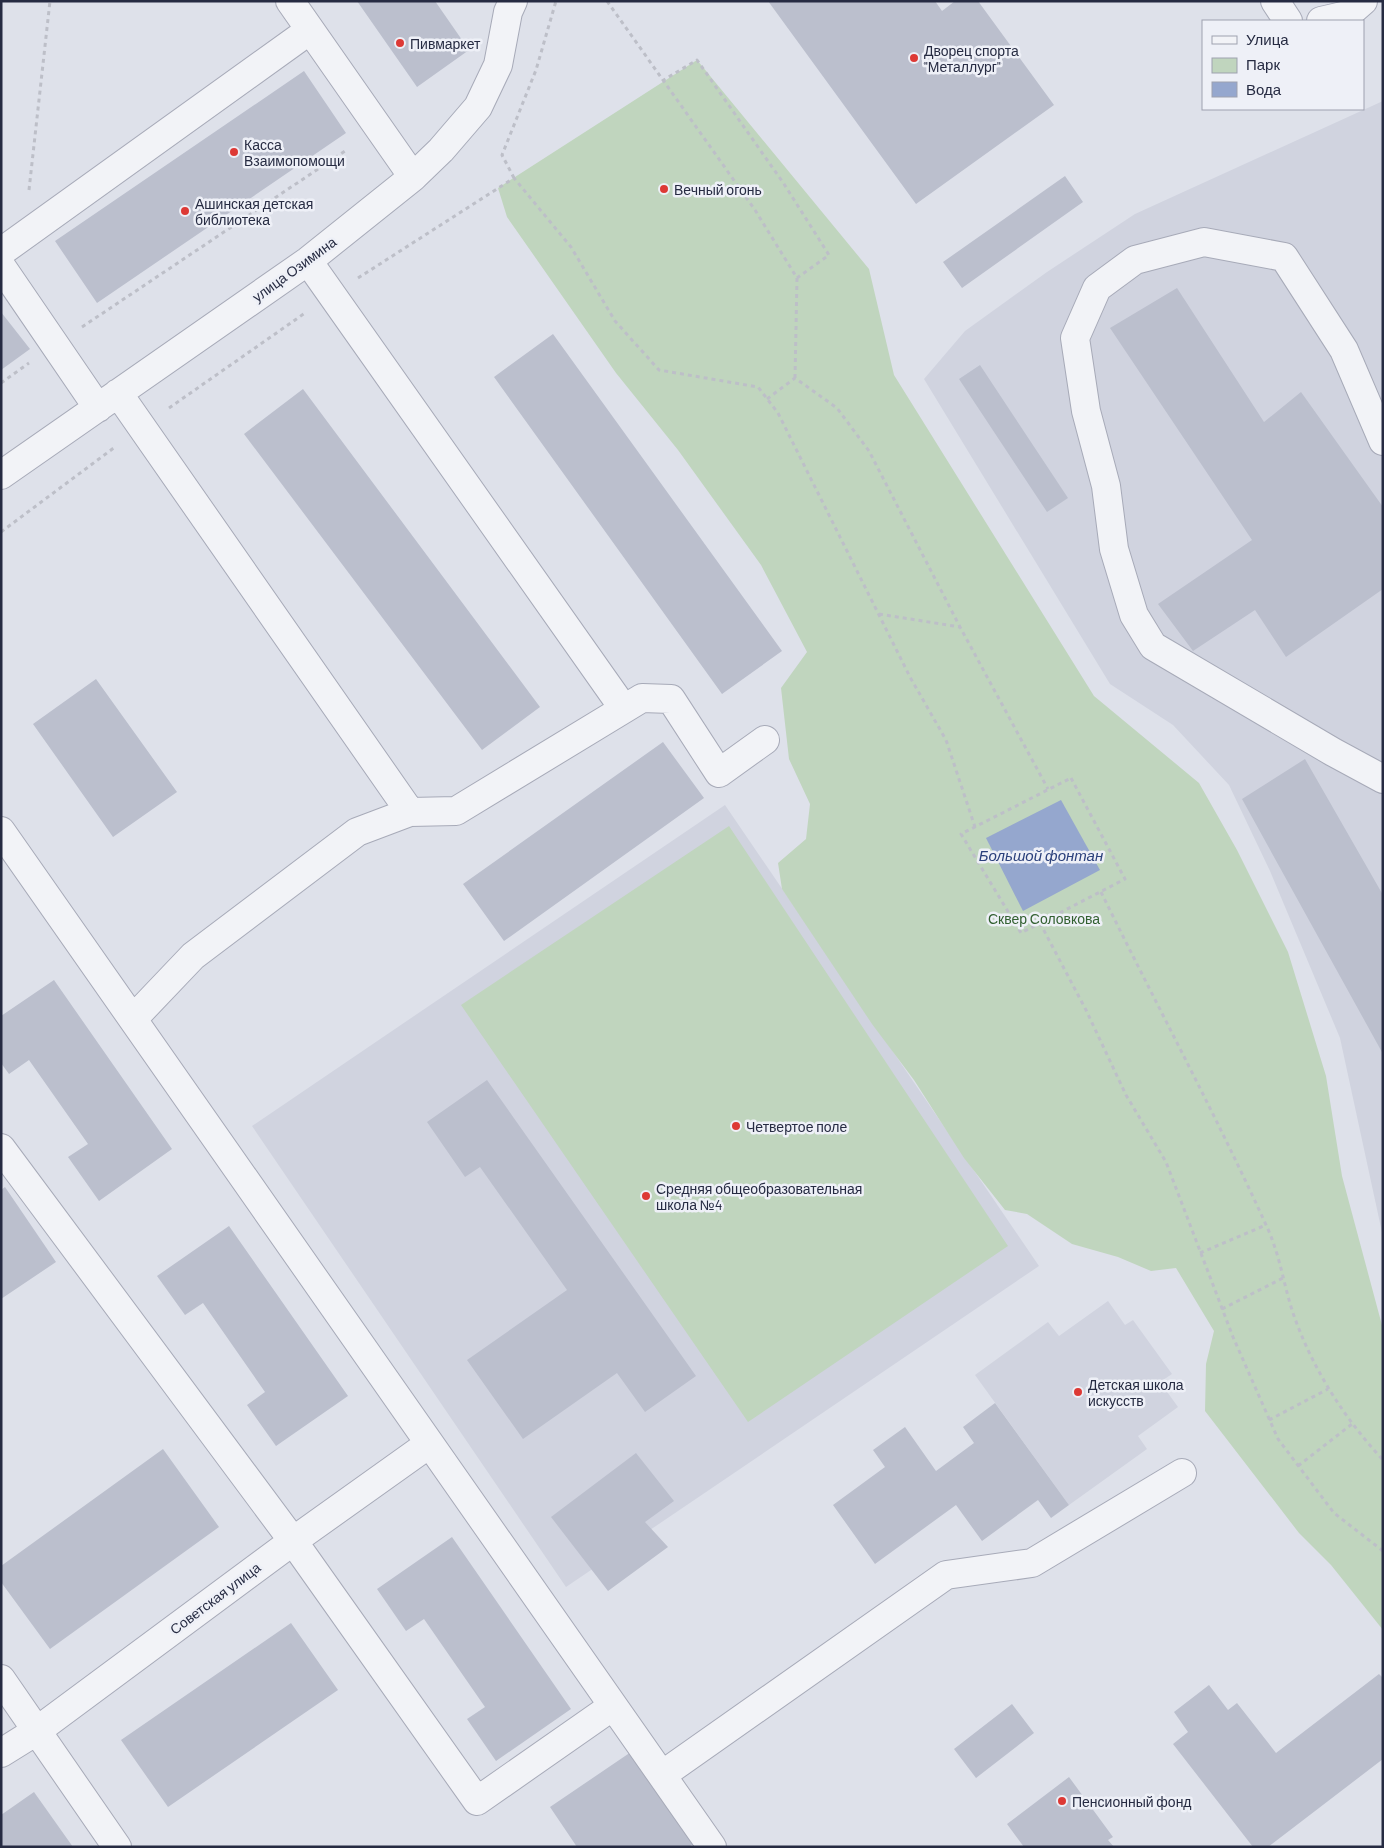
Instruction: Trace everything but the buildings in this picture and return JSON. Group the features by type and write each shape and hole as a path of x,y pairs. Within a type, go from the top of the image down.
{"street":[{"path":"290,1 413,176"},
{"path":"1275,1 1287,20"},
{"path":"1325,20 1347,15 1363,1"},
{"name":"улица Озимина","path":"1,475 308,261 413,176 441,150 478,108 498,65 507,5"},
{"path":"1,252 310,30"},
{"path":"1383,440 1344,350 1284,258 1204,242 1135,260 1097,288 1076,338 1086,411 1106,486 1114,549 1134,615 1153,646 1383,779"},
{"path":"308,261 333,293 624,709"},
{"path":"1,266 54,345 108,401 142,427 410,812"},
{"path":"133,1019 193,956 357,832 410,812 456,811 642,698 671,699 719,773 765,740"},
{"path":"1,831 712,1847"},
{"path":"1,1148 293,1540 477,1800 613,1706"},
{"name":"Советская улица","path":"1,1753 38,1730 293,1540 430,1444"},
{"path":"662,1775 946,1575 1032,1562 1182,1473"},
{"path":"1,1678 117,1847"}],"path":[{"path":"24,236 50,1"},
{"path":"556,1 536,70 502,155 514,178 571,247 614,321 659,370 758,387 778,413 878,614 946,740 975,828"},
{"path":"607,1 755,210 798,278 795,378"},
{"path":"662,81 697,60 784,184 829,256 798,278"},
{"path":"1,383 54,345 345,151"},
{"path":"1,532 142,427 333,293 514,178"},
{"path":"767,399 795,378"},
{"path":"795,378 837,408 869,450 960,627 1048,789"},
{"path":"878,614 960,627"},
{"path":"1071,778 1125,879 1021,933 961,834 1048,789 1071,778"},
{"path":"1101,892 1206,1098 1278,1251 1296,1323 1328,1389 1352,1424 1383,1460"},
{"path":"1040,923 1086,1010 1126,1095 1166,1162 1222,1309 1278,1439 1334,1513 1383,1552"},
{"path":"1200,1252 1266,1225"},
{"path":"1222,1309 1285,1278"},
{"path":"1270,1420 1328,1389"},
{"path":"1298,1466 1352,1424"}],"shaded area":[{"path":"1383,101 1383,1237 1340,1038 1270,871 1229,785 1173,725 1110,684 924,379 965,331 1047,272 1135,214"},
{"name":"Средняя общеобразовательная школа №4","path":"725,805 1039,1266 566,1587 252,1126"},
{"name":"Детская школа искусств","path":"1108,1301 1125,1325 1133,1320 1172,1374 1160,1382 1178,1407 1138,1436 1147,1449 1069,1505 975,1375 1048,1322 1059,1336"}],"green space":[{"name":"Сквер Соловкова","path":"697,60 869,269 894,375 1094,696 1199,783 1237,850 1288,952 1326,1076 1342,1176 1383,1329 1383,1630 1331,1565 1299,1533 1205,1411 1206,1364 1214,1331 1176,1268 1151,1271 1118,1257 1072,1244 1027,1214 1005,1210 964,1158 914,1080 872,1024 782,889 778,863 806,839 810,804 789,759 781,688 807,652 761,565 678,450 616,373 507,217 498,188"},
{"name":"Четвертое поле","path":"729,826 1008,1246 748,1422 461,1005"}],"water":[{"name":"Большой фонтан","path":"1061,800 1100,870 1023,911 986,838"}],"place":[{"name":"Пивмаркет","path":"400,43"},
{"name":"Дворец спорта \"Металлург\"","path":"914,58"},
{"name":"Касса Взаимопомощи","path":"234,152"},
{"name":"Вечный огонь","path":"664,189"},
{"name":"Ашинская детская библиотека","path":"185,211"},
{"name":"Четвертое поле","path":"736,1126"},
{"name":"Средняя общеобразовательная школа №4","path":"646,1196"},
{"name":"Детская школа искусств","path":"1078,1392"},
{"name":"Пенсионный фонд","path":"1062,1801"}]}
